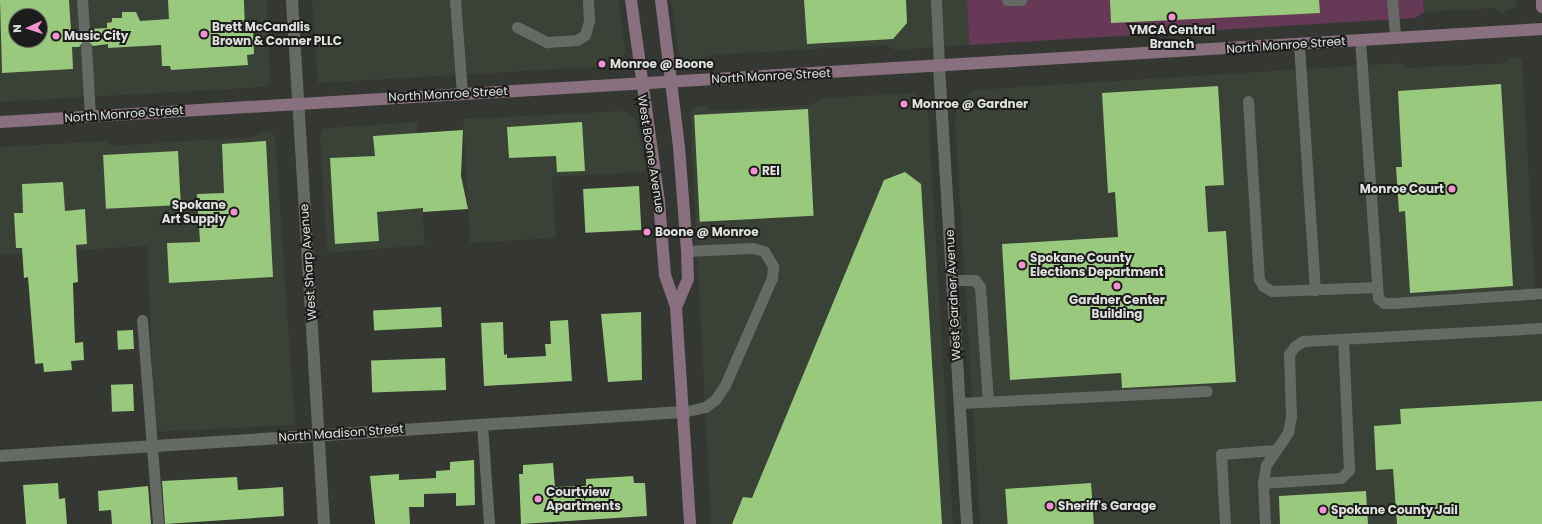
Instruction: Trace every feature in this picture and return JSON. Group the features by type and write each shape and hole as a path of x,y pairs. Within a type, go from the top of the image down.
{"main road":[{"name":"West Boone Avenue","path":"631,0 640,84 658,201 665,275 676,307 690,524"},
{"name":"West Boone Avenue","path":"661,0 672,82 688,279 676,307"},
{"path":"1542,0 1542,7"},
{"name":"North Monroe Street","path":"0,122 1542,29"}],"street":[{"name":"West Sharp Avenue","path":"292,0 297,103 324,524"},
{"name":"West Gardner Avenue","path":"940,66 967,524"},
{"name":"North Madison Street","path":"0,456 319,434 683,412"}],"lane":[{"path":"82,0 84,30"},
{"path":"456,0 462,93"},
{"path":"517,27 547,42 577,40 586,34 589,21 588,0"},
{"path":"936,0 940,66"},
{"path":"1007,0 1021,0"},
{"path":"1392,0 1395,38"},
{"path":"1360,40 1378,298 1384,303 1542,292"},
{"path":"1299,44 1315,290"},
{"path":"86,46 90,116"},
{"path":"1248,101 1259,279 1272,291 1377,288"},
{"path":"683,412 705,407 715,400 725,386 772,278 773,266 764,251 752,248 686,251"},
{"path":"952,280 975,280 980,287 988,402"},
{"path":"142,320 148,425 153,445 158,524"},
{"path":"1265,524 1262,483 1266,465 1288,432 1291,416 1289,354 1303,341 1542,328"},
{"path":"1262,483 1341,478 1349,470 1343,339"},
{"path":"960,403 1207,391"},
{"path":"482,424 489,524"},
{"path":"1225,524 1221,454 1276,450"}],"shaded area":[{"path":"0,0 267,0 270,82 264,87 0,102"},
{"path":"312,0 619,0 625,52 623,59 613,66 318,83"},
{"path":"671,0 967,0 969,45 894,50 887,45 709,55 697,62 690,62 682,58 678,51"},
{"path":"967,0 1423,0 1424,12 1415,18 969,45"},
{"path":"1423,0 1518,0 1516,7 1503,13 1493,8 1424,12"},
{"path":"1511,57 1522,59 1536,302 1542,300 1542,524 980,524 955,123 957,108 964,97 974,90 1398,63 1408,68 1505,63"},
{"path":"912,93 925,101 928,110 953,524 711,524 690,112 698,106 709,107 710,111 810,105 823,98"},
{"path":"623,111 631,114 636,120 646,172 552,177 556,238 470,243 463,119"},
{"path":"417,122 425,245 327,253 320,137 322,130 328,128"},
{"path":"268,130 275,136 295,425 155,432 147,246 0,255 0,147 106,141 111,146 250,137"}],"building":[{"path":"0,0 69,0 71,31 77,31 84,37 91,29 107,28 107,23 112,22 112,18 122,18 122,12 136,12 140,21 169,19 168,0 244,0 245,31 253,30 254,54 247,55 248,65 171,70 170,66 162,66 161,45 108,48 108,44 93,46 85,39 79,47 72,47 73,69 2,73"},
{"path":"804,0 906,0 907,23 893,39 807,44"},
{"name":"YMCA Central Branch","path":"1110,0 1319,0 1320,13 1111,23"},
{"name":"Monroe Court","path":"1501,84 1513,286 1410,293 1405,211 1399,212 1396,167 1402,167 1398,91"},
{"name":"Gardner Center Building","path":"1218,86 1224,185 1205,186 1208,232 1226,231 1236,382 1122,388 1121,373 1010,380 1002,244 1118,237 1115,192 1108,193 1102,93"},
{"name":"REI","path":"808,109 814,216 700,222 694,115"},
{"path":"582,122 585,171 557,172 556,156 509,158 507,127"},
{"path":"463,130 461,176 468,209 423,212 423,208 377,212 379,241 335,244 330,158 375,156 373,136"},
{"name":"Spokane Art Supply","path":"266,141 273,277 169,283 167,243 200,242 197,194 224,193 222,144"},
{"path":"178,151 181,205 106,209 103,155"},
{"path":"905,172 921,184 942,524 732,524 743,497 752,498 884,180"},
{"path":"63,182 65,211 85,209 87,244 76,245 78,282 73,283 75,343 83,342 84,360 71,361 72,370 44,372 43,363 35,364 28,277 24,278 22,248 16,248 14,213 23,213 22,184"},
{"path":"639,186 641,230 585,233 583,189"},
{"path":"441,307 442,327 374,331 373,311"},
{"path":"641,312 642,380 608,382 601,314"},
{"path":"568,320 572,381 484,386 481,323 503,322 504,355 507,354 507,358 546,356 545,344 551,344 550,321"},
{"path":"133,330 134,349 118,350 117,331"},
{"path":"445,358 446,390 372,393 371,361"},
{"path":"133,384 134,411 112,412 111,385"},
{"path":"1542,401 1542,524 1397,524 1393,469 1376,470 1374,426 1401,424 1400,409"},
{"path":"474,460 475,505 456,506 456,493 424,494 424,507 409,507 410,524 375,524 370,476 399,474 399,480 436,478 436,471 450,470 450,462"},
{"path":"553,463 555,487 586,486 586,479 633,476 634,483 645,483 647,516 521,524 519,474 523,474 523,465"},
{"path":"237,477 238,490 283,487 284,516 165,524 162,481"},
{"path":"58,483 59,499 65,498 67,524 26,524 23,485"},
{"name":"Sheriff's Garage","path":"1091,483 1094,524 1008,524 1005,489"},
{"path":"148,486 151,524 112,524 111,510 99,511 98,491"},
{"name":"Spokane County Jail","path":"1366,491 1368,524 1280,524 1279,496"}],"place":[{"name":"YMCA Central Branch","path":"1172,17"},
{"name":"Brett McCandlis Brown & Conner PLLC","path":"204,34"},
{"name":"Music City","path":"56,36"},
{"name":"Monroe @ Boone","path":"602,64"},
{"name":"Monroe @ Gardner","path":"904,104"},
{"name":"REI","path":"754,171"},
{"name":"Monroe Court","path":"1452,189"},
{"name":"Spokane Art Supply","path":"234,212"},
{"name":"Boone @ Monroe","path":"647,232"},
{"name":"Spokane County Elections Department","path":"1022,265"},
{"name":"Gardner Center Building","path":"1117,286"},
{"name":"Courtview Apartments","path":"538,499"},
{"name":"Sheriff's Garage","path":"1050,506"},
{"name":"Spokane County Jail","path":"1323,510"}]}
